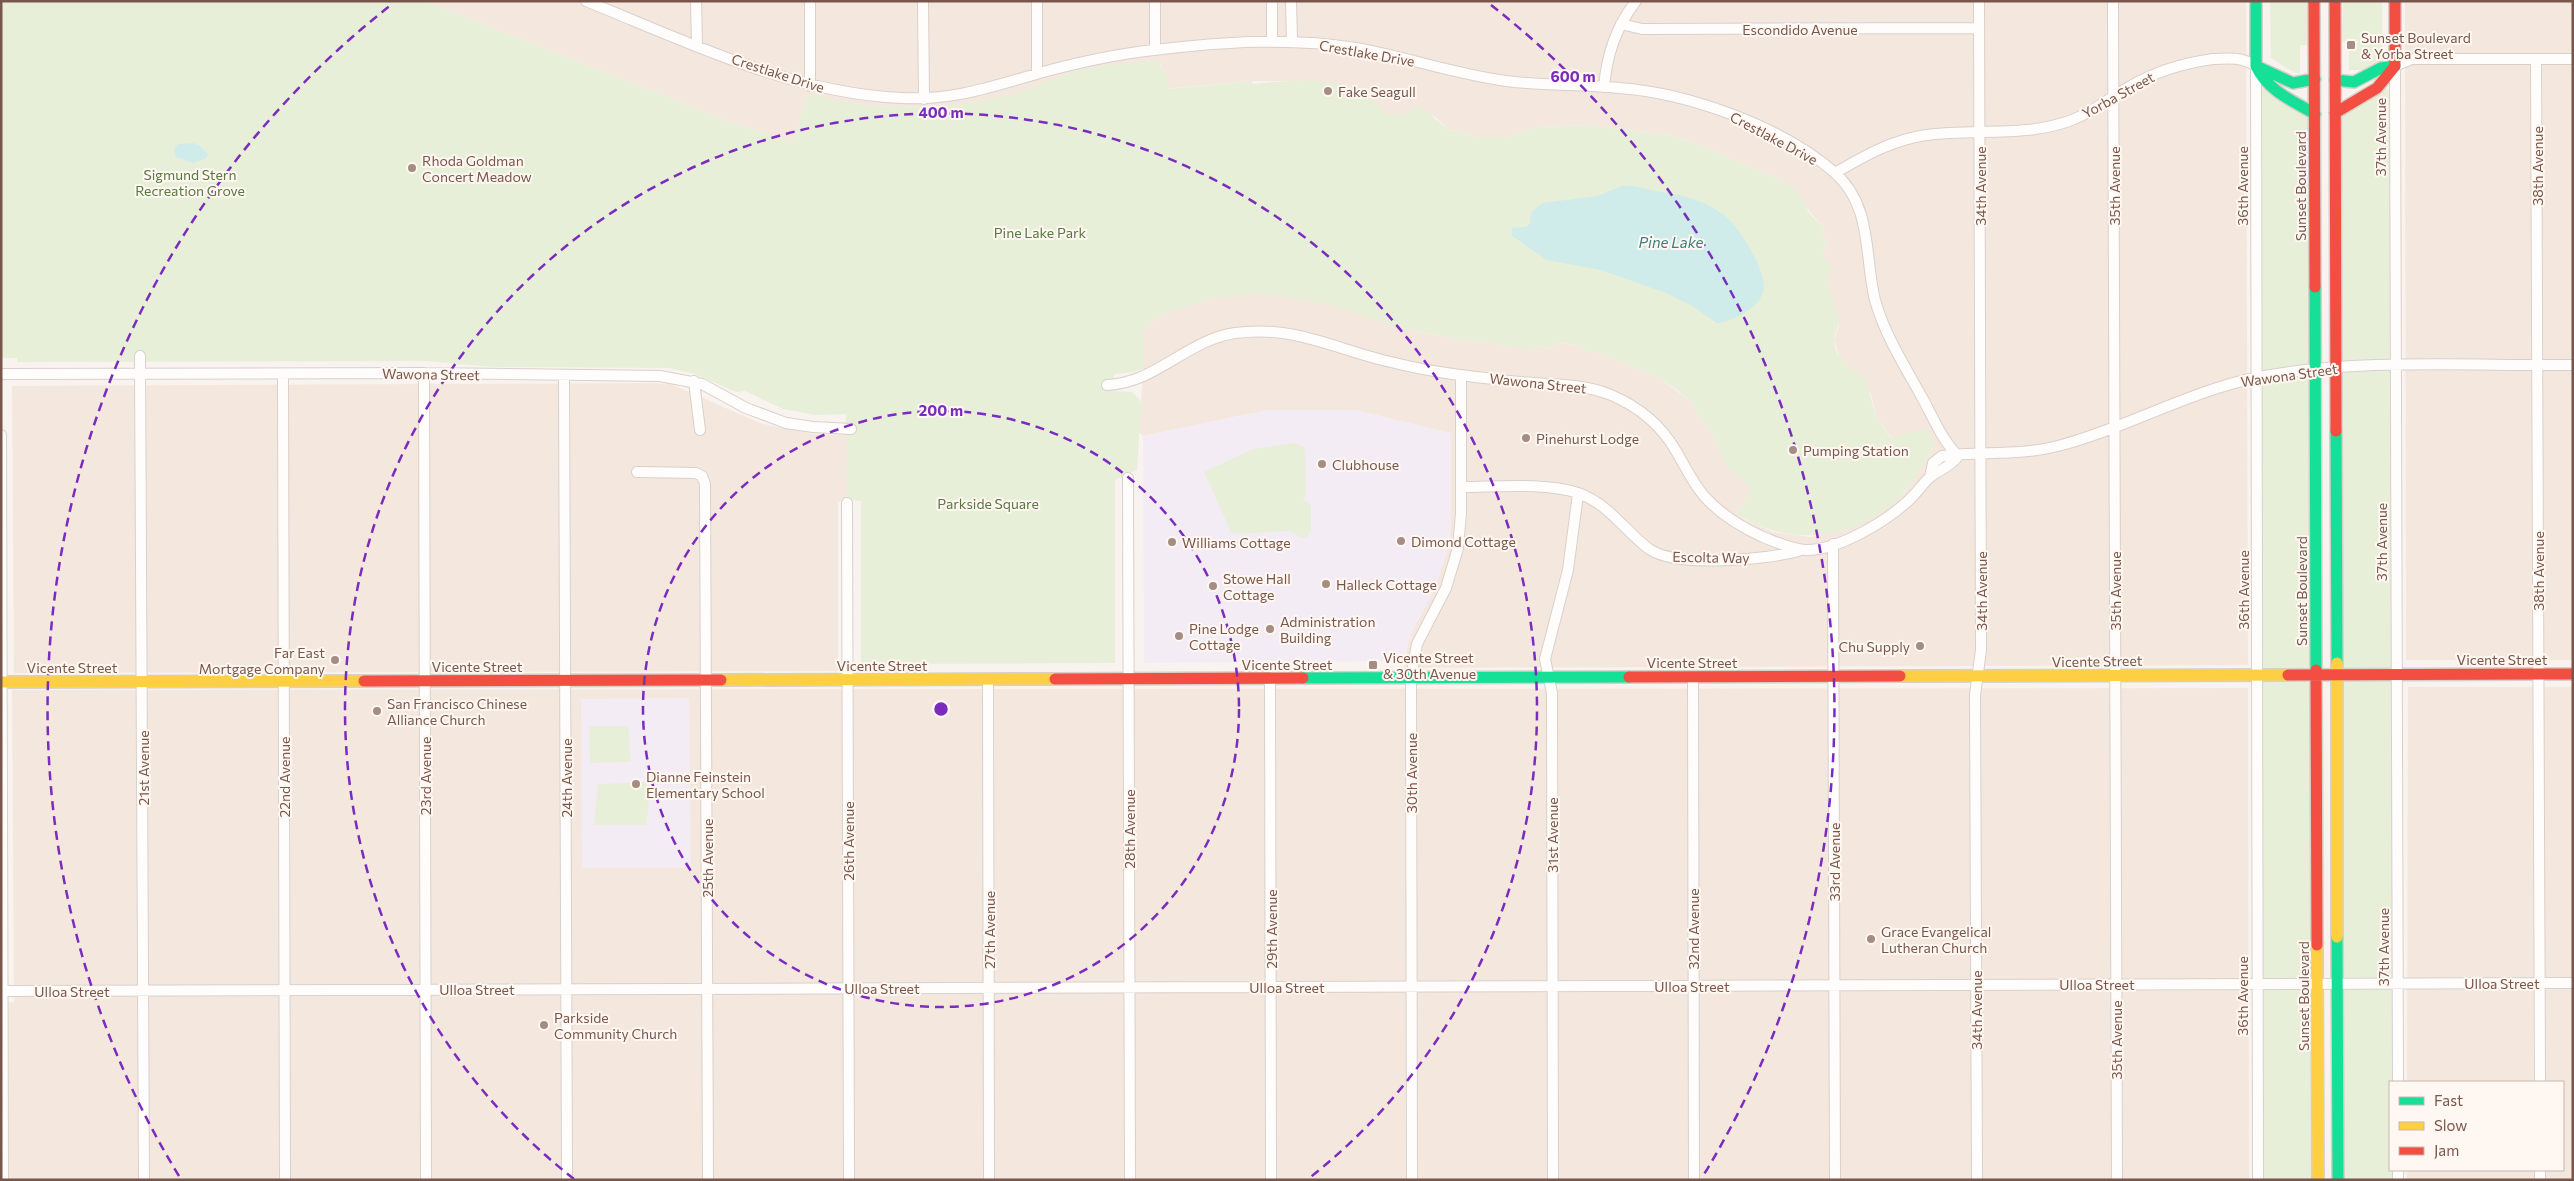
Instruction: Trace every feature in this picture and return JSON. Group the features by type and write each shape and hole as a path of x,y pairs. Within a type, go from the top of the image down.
{"main road":[{"name":"36th Avenue","path":"2256,1 2256,66"},
{"name":"Sunset Boulevard","path":"2314,1 2318,1180"},
{"path":"2335,1 2338,1180"},
{"name":"37th Avenue","path":"2395,1 2395,66"},
{"path":"2256,66 2271,71 2293,84 2315,79"},
{"path":"2256,66 2262,78 2270,86 2315,114"},
{"path":"2335,80 2354,82 2381,68 2395,66"},
{"path":"2335,113 2381,84 2389,77 2395,66"},
{"name":"Vicente Street","path":"2,682 2573,674"}],"street":[{"name":"Crestlake Drive","path":"586,1 761,70 810,86 866,96 924,99 980,92 1037,74 1095,59 1155,50 1272,41 1353,47 1509,82 1604,87 1666,94 1724,112 1791,143 1835,172 1851,191 1863,219 1874,295 1888,335 1944,438 1958,456"},
{"path":"696,1 697,45"},
{"path":"810,1 810,86"},
{"path":"923,1 924,99"},
{"path":"1036,1 1037,74"},
{"path":"1155,1 1155,50"},
{"path":"1272,1 1272,41"},
{"path":"1292,1 1292,42"},
{"path":"1604,87 1609,51 1620,24 1636,1"},
{"name":"34th Avenue","path":"1976,1180 1974,695 1981,650 1979,1"},
{"name":"35th Avenue","path":"2113,1 2117,1180"},
{"name":"Escondido Avenue","path":"1620,24 1642,30 1979,28"},
{"name":"Yorba Street","path":"1835,172 1870,153 1911,138 1939,134 2023,132 2052,127 2091,112 2145,78 2185,64 2234,58 2244,60 2256,66"},
{"path":"2395,66 2412,59 2573,59"},
{"name":"38th Avenue","path":"2536,59 2540,1081"},
{"name":"36th Avenue","path":"2256,66 2258,1180"},
{"name":"37th Avenue","path":"2395,66 2398,1081"},
{"name":"Wawona Street","path":"1107,385 1142,378 1206,340 1227,335 1268,331 1294,333 1379,360 1461,375 1583,387 1621,399 1639,410 1662,432 1698,488 1721,512 1749,530 1802,550 1833,544 1858,533 1893,513 1910,499 1930,477 1933,463 1938,457 2045,449 2114,428 2199,394 2258,377 2336,368 2573,365"},
{"name":"21st Avenue","path":"140,356 144,1180"},
{"name":"Wawona Street","path":"1,374 424,373 660,376 694,381 772,419 813,428 851,429"},
{"name":"23rd Avenue","path":"424,373 426,1180"},
{"name":"22nd Avenue","path":"283,374 285,1180"},
{"name":"24th Avenue","path":"564,375 567,1180"},
{"name":"30th Avenue","path":"1412,1180 1411,678 1417,644 1442,598 1456,558 1460,531 1461,375"},
{"path":"694,381 700,430"},
{"path":"1,435 4,1180"},
{"name":"25th Avenue","path":"637,472 692,472 702,476 706,488 708,1180"},
{"name":"28th Avenue","path":"1128,478 1130,1180"},
{"name":"Escolta Way","path":"1461,487 1551,488 1578,494 1610,512 1650,550 1671,558 1760,558 1802,550"},
{"name":"31st Avenue","path":"1553,1180 1552,693 1545,659 1568,570 1578,494"},
{"name":"26th Avenue","path":"847,503 849,1180"},
{"name":"33rd Avenue","path":"1833,544 1835,1180"},
{"name":"32nd Avenue","path":"1693,677 1694,1180"},
{"name":"29th Avenue","path":"1270,679 1271,1180"},
{"name":"27th Avenue","path":"988,680 989,1180"},
{"name":"Ulloa Street","path":"2,991 2573,983"}],"shaded area":[{"path":"425,1 2246,1 2248,665 1404,668 1409,637 1434,590 1449,543 1451,519 1451,433 1268,410 1143,436 1138,431 1144,368 1144,329 1168,310 1260,285 1368,314 1397,327 1452,338 1532,349 1532,346 1555,348 1555,343 1581,345 1581,349 1608,356 1659,378 1689,400 1750,487 1750,497 1736,513 1744,519 1773,532 1811,537 1854,526 1866,520 1905,492 1933,448 1892,438 1876,417 1871,394 1840,359 1834,340 1839,326 1821,257 1826,246 1822,226 1783,181 1698,144 1669,135 1588,125 1539,127 1507,137 1477,137 1449,130 1435,117 1386,114 1368,96 1351,88 1290,81 1252,81 1163,89 1160,60 971,104 925,108 869,106 809,94 793,142 733,123"},
{"path":"2405,1 2573,1 2573,660 2406,660"},
{"path":"671,384 760,423 813,434 847,435 847,500 838,502 838,671 14,673 12,386"},
{"path":"1268,410 1356,410 1451,433 1451,519 1446,555 1434,590 1413,628 1405,654 1400,661 1144,663 1143,436"},
{"path":"2408,687 2573,687 2573,1180 2407,1180 2407,1171 2564,1171 2564,1081 2407,1081"},
{"path":"2248,688 2249,1180 1,1180 1,1002 14,1002 12,690"},
{"name":"Dianne Feinstein Elementary School","path":"689,698 691,868 582,868 581,699"}],"green space":[{"path":"1,1 425,1 733,123 793,142 809,93 860,104 886,107 938,106 990,99 1016,93 1084,69 1160,60 1160,66 1167,74 1168,89 1252,81 1253,84 1281,81 1326,82 1341,85 1367,96 1387,114 1404,114 1419,106 1449,130 1477,137 1507,137 1538,127 1588,125 1669,135 1698,144 1783,181 1797,191 1809,213 1822,226 1826,246 1821,257 1829,262 1832,271 1827,280 1837,313 1838,327 1834,340 1840,358 1854,371 1865,377 1876,417 1891,438 1928,428 1934,444 1919,471 1903,493 1883,511 1861,524 1836,532 1811,535 1785,533 1760,526 1736,513 1750,497 1750,487 1726,466 1713,435 1689,400 1659,378 1608,356 1581,349 1580,345 1556,343 1555,348 1532,346 1532,350 1452,338 1397,327 1326,304 1261,293 1208,299 1163,314 1144,329 1144,368 1134,372 1114,374 1114,391 1132,392 1140,400 1141,406 1137,470 1115,480 1115,663 861,664 861,501 847,500 846,414 816,415 783,409 745,391 736,392 695,374 669,368 494,367 425,361 17,362 17,358 1,358"},
{"path":"2270,1 2307,1 2307,45 2300,45 2300,73 2295,73 2271,58"},
{"path":"2343,1 2382,1 2382,63 2366,70 2349,70 2349,42 2342,42"},
{"path":"2381,84 2395,96 2398,1081 2389,1081 2389,1171 2398,1171 2399,1180 2338,1180 2335,113"},
{"path":"2264,88 2315,114 2318,1180 2258,1180 2256,89"},
{"path":"1295,443 1303,446 1305,451 1306,495 1303,500 1311,504 1311,531 1307,537 1302,538 1290,531 1236,534 1231,532 1204,472 1253,449"},
{"path":"589,726 628,726 631,762 590,763"},
{"path":"646,782 649,804 646,825 594,825 598,784"}],"water":[{"path":"193,143 200,146 208,154 206,158 193,163 176,157 174,150 178,144"},
{"name":"Pine Lake","path":"1622,186 1692,198 1724,215 1745,240 1762,274 1763,292 1751,309 1730,320 1717,323 1692,306 1666,293 1601,270 1547,260 1512,236 1512,228 1526,227 1530,224 1531,213 1542,203 1598,196"}],"traffic: fast":[{"path":"2256,1 2256,66 2261,75 2274,89 2315,114"},
{"path":"2256,66 2293,83 2315,79"},
{"path":"2335,80 2354,82 2381,68 2395,66"},
{"path":"2315,287 2316,670"},
{"path":"2336,431 2337,663"},
{"path":"1303,678 1629,677"},
{"path":"2337,937 2338,1180"}],"traffic: slow":[{"path":"2337,663 2337,937"},
{"path":"1900,676 2288,675"},
{"path":"721,680 1055,679"},
{"path":"1,682 364,681"},
{"path":"2317,945 2318,1180"}],"traffic: jam":[{"path":"2314,1 2315,287"},
{"path":"2335,1 2336,431"},
{"path":"2335,113 2377,88 2395,66 2395,1"},
{"path":"2316,670 2317,945"},
{"path":"2288,675 2573,674"},
{"path":"1629,677 1900,676"},
{"path":"1055,679 1303,678"},
{"path":"364,681 721,680"}],"place":[{"name":"Sunset Boulevard & Yorba Street","path":"2351,45"},
{"name":"Fake Seagull","path":"1328,91"},
{"name":"Rhoda Goldman Concert Meadow","path":"412,168"},
{"name":"Pinehurst Lodge","path":"1526,438"},
{"name":"Pumping Station","path":"1793,450"},
{"name":"Clubhouse","path":"1322,464"},
{"name":"Dimond Cottage","path":"1401,541"},
{"name":"Williams Cottage","path":"1172,542"},
{"name":"Halleck Cottage","path":"1326,584"},
{"name":"Stowe Hall Cottage","path":"1213,586"},
{"name":"Administration Building","path":"1270,629"},
{"name":"Pine Lodge Cottage","path":"1179,636"},
{"name":"Chu Supply","path":"1920,646"},
{"name":"Far East Mortgage Company","path":"335,660"},
{"name":"Vicente Street & 30th Avenue","path":"1373,665"},
{"name":"San Francisco Chinese Alliance Church","path":"377,711"},
{"name":"Dianne Feinstein Elementary School","path":"636,784"},
{"name":"Grace Evangelical Lutheran Church","path":"1871,939"},
{"name":"Parkside Community Church","path":"544,1025"}],"park label":[{"name":"Sigmund Stern Recreation Grove","path":"190,182"},
{"name":"Pine Lake Park","path":"1040,232"},
{"name":"Parkside Square","path":"988,503"}]}
